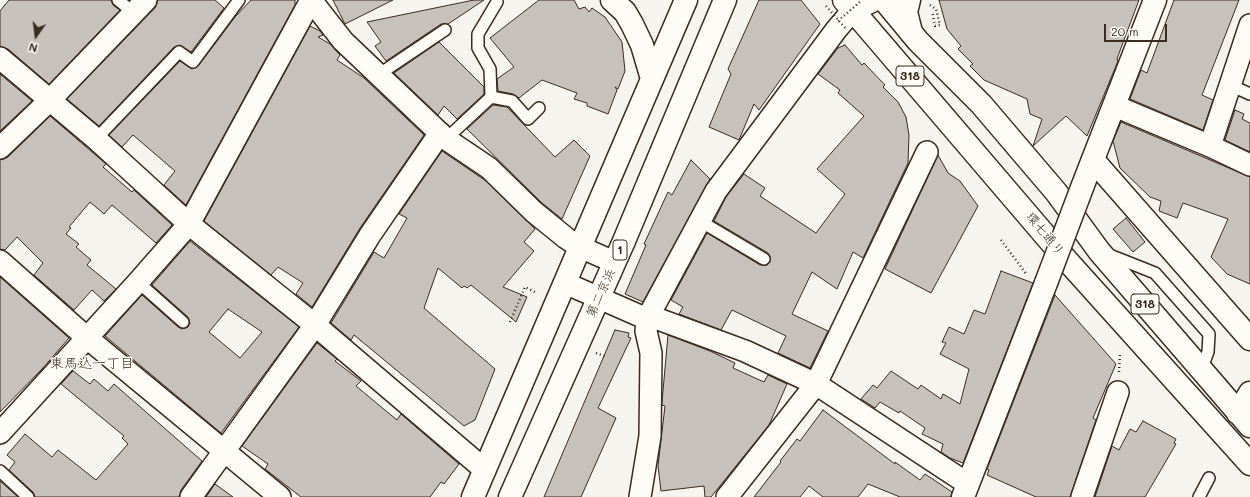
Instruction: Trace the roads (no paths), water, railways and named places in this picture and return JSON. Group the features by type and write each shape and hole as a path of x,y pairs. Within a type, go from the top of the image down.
{"main road":[{"path":"612,0 625,12 632,24 642,45 652,79"},
{"path":"473,497 686,0"},
{"name":"第二京浜","path":"510,497 599,298 725,0"},
{"path":"847,9 874,0"},
{"name":"318","path":"884,0 911,32 981,104 1008,118 1050,168 1056,192 1099,251 1244,420"},
{"path":"908,0 906,12 911,32"},
{"path":"965,490 1038,280 1083,185 1155,0"},
{"name":"環七通り","path":"847,9 967,142 993,189 1033,237 1062,255 1250,464"},
{"path":"1093,160 1250,339"},
{"path":"1244,420 1250,393"}],"street":[{"path":"0,433 189,224 311,0 343,40 443,136 489,168 534,212 566,238 580,247 614,262"},
{"path":"0,148 50,100 133,4"},
{"path":"640,497 650,436 651,353 646,331 647,319 716,191 836,30 847,9"},
{"path":"1210,146 1250,25"},
{"path":"0,58 96,139 189,224 315,325 485,470"},
{"path":"1114,106 1210,146 1250,165"},
{"path":"191,497 315,325 370,235 443,136"},
{"path":"727,497 816,384 927,152"},
{"path":"0,261 86,337 280,497"},
{"path":"565,283 647,319 658,319 745,351 816,384 965,490"},
{"path":"1082,497 1118,392"}],"lane":[{"path":"96,139 179,52 193,62 239,0"},
{"path":"491,97 490,69 478,48 478,34 497,2"},
{"path":"378,75 445,30"},
{"path":"1230,85 1250,94"},
{"path":"443,136 491,97 512,101 528,119 540,108"},
{"path":"700,221 764,259"},
{"path":"1099,251 1155,273 1190,311 1209,334 1208,352 1201,370"},
{"path":"138,282 183,322"},
{"path":"0,471 28,497"},
{"path":"1199,497 1209,478"}],"district":[{"name":"東馬込一丁目","path":"92,364"}]}
